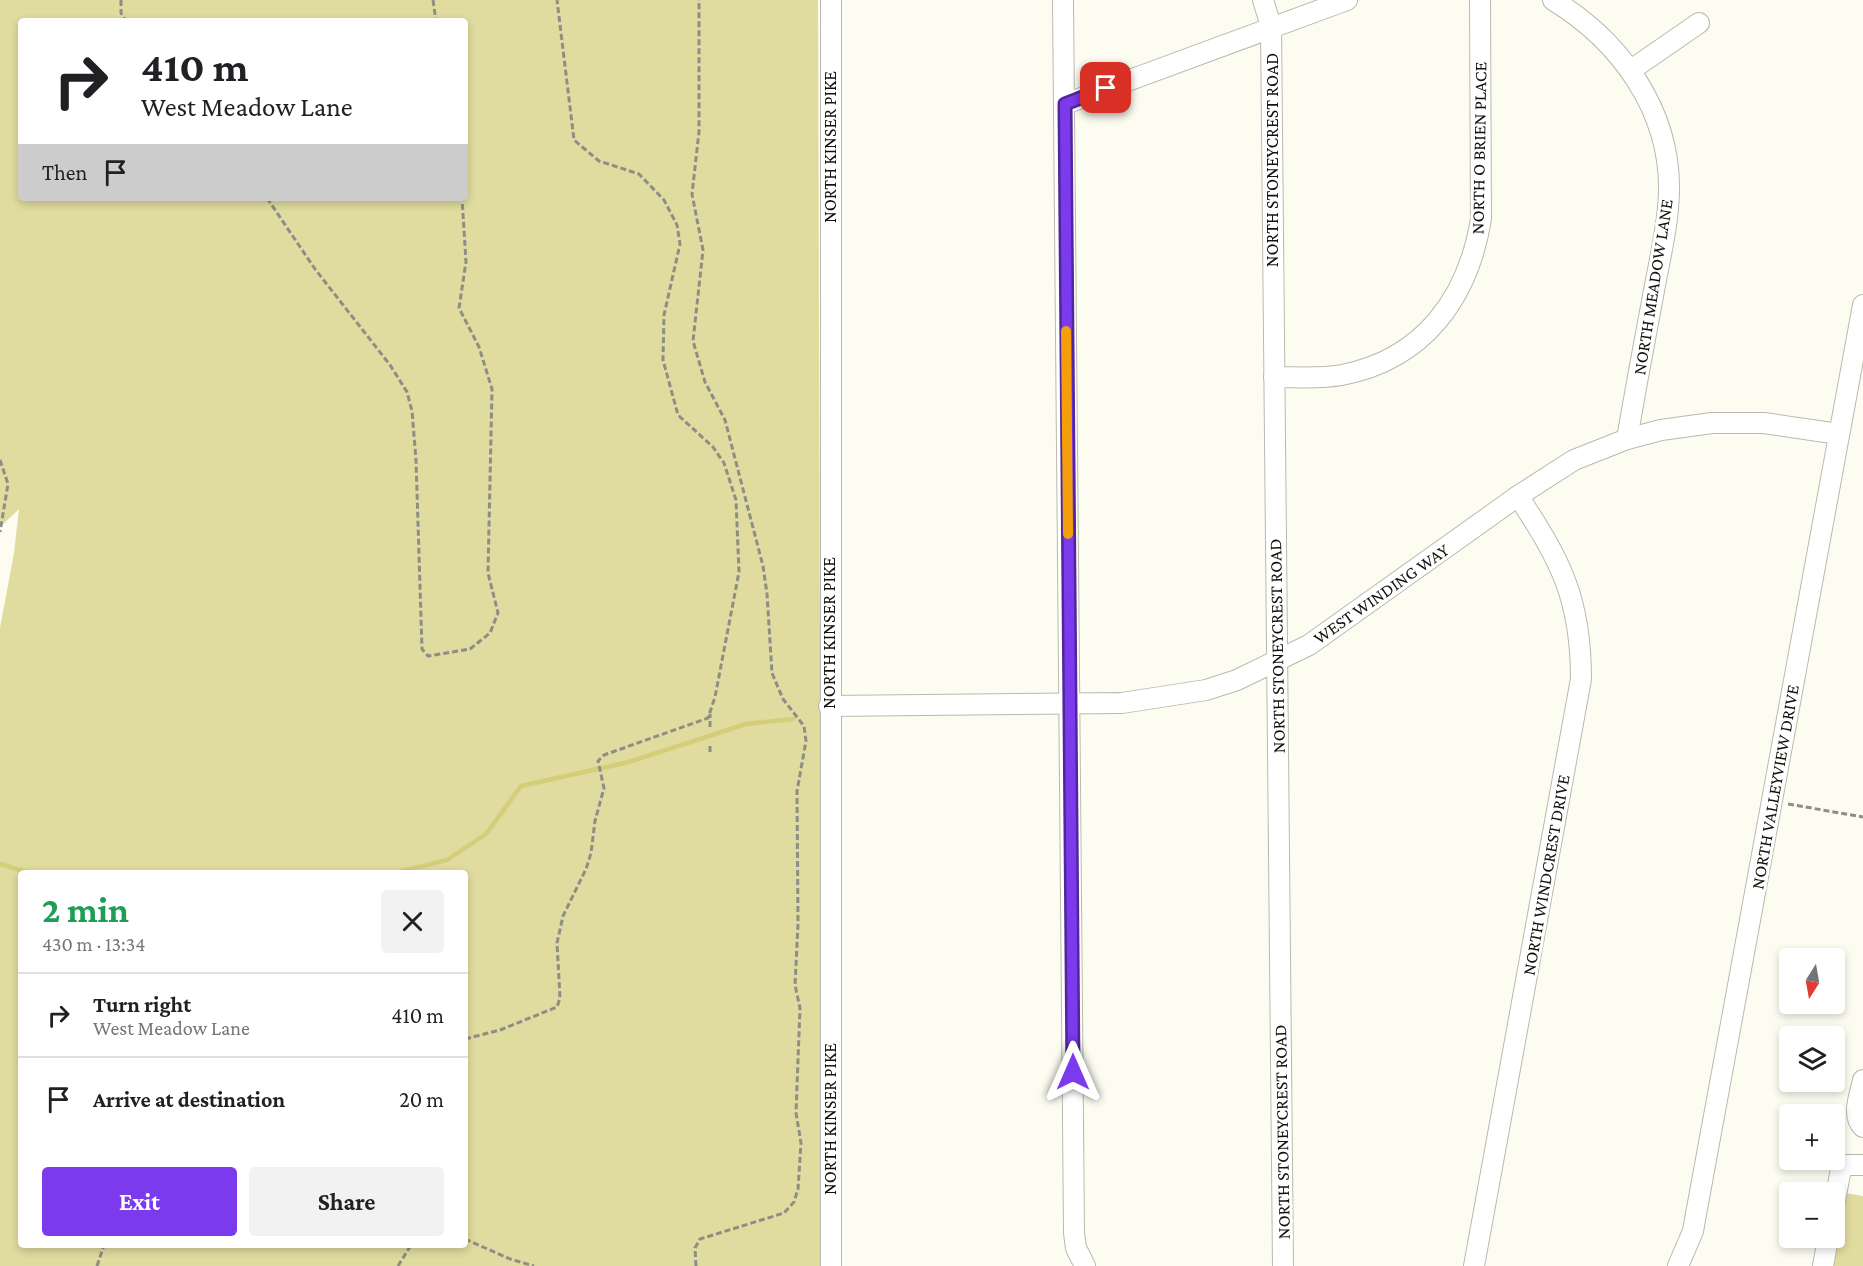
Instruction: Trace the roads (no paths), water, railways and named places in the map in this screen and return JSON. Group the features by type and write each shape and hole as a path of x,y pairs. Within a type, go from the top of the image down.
{"street":[{"name":"NORTH KINSER PIKE","path":"831,0 829,706 831,1266"},
{"path":"1063,0 1074,1233 1076,1248 1085,1266"},
{"name":"NORTH STONEYCREST ROAD","path":"1263,0 1271,26 1283,1266"},
{"path":"1065,104 1271,26 1347,0"},
{"name":"NORTH O BRIEN PLACE","path":"1274,377 1342,375 1395,356 1429,331 1463,285 1477,245 1481,219 1480,0"},
{"name":"NORTH MEADOW LANE","path":"1553,0 1580,17 1608,42 1631,70 1651,104 1665,153 1669,192 1627,439"},
{"path":"1631,70 1699,23"},
{"name":"NORTH VALLEYVIEW DRIVE","path":"1678,1266 1693,1231 1863,305"},
{"name":"WEST WINDING WAY","path":"829,706 1122,703 1178,696 1237,680 1277,662 1334,628 1518,496 1575,460 1627,439 1670,429 1740,422 1791,425 1839,434"},
{"name":"NORTH WINDCREST DRIVE","path":"1474,1266 1581,679 1579,629 1572,593 1555,553 1518,496"},
{"path":"1863,1080 1856,1115 1863,1127"},
{"path":"1839,1182 1842,1169 1848,1164 1863,1165"},
{"path":"1823,1266 1826,1248"}],"waterway":[{"path":"407,870 447,860 486,834 521,786 629,762 746,724 793,719"},
{"path":"0,864 20,870"}]}
